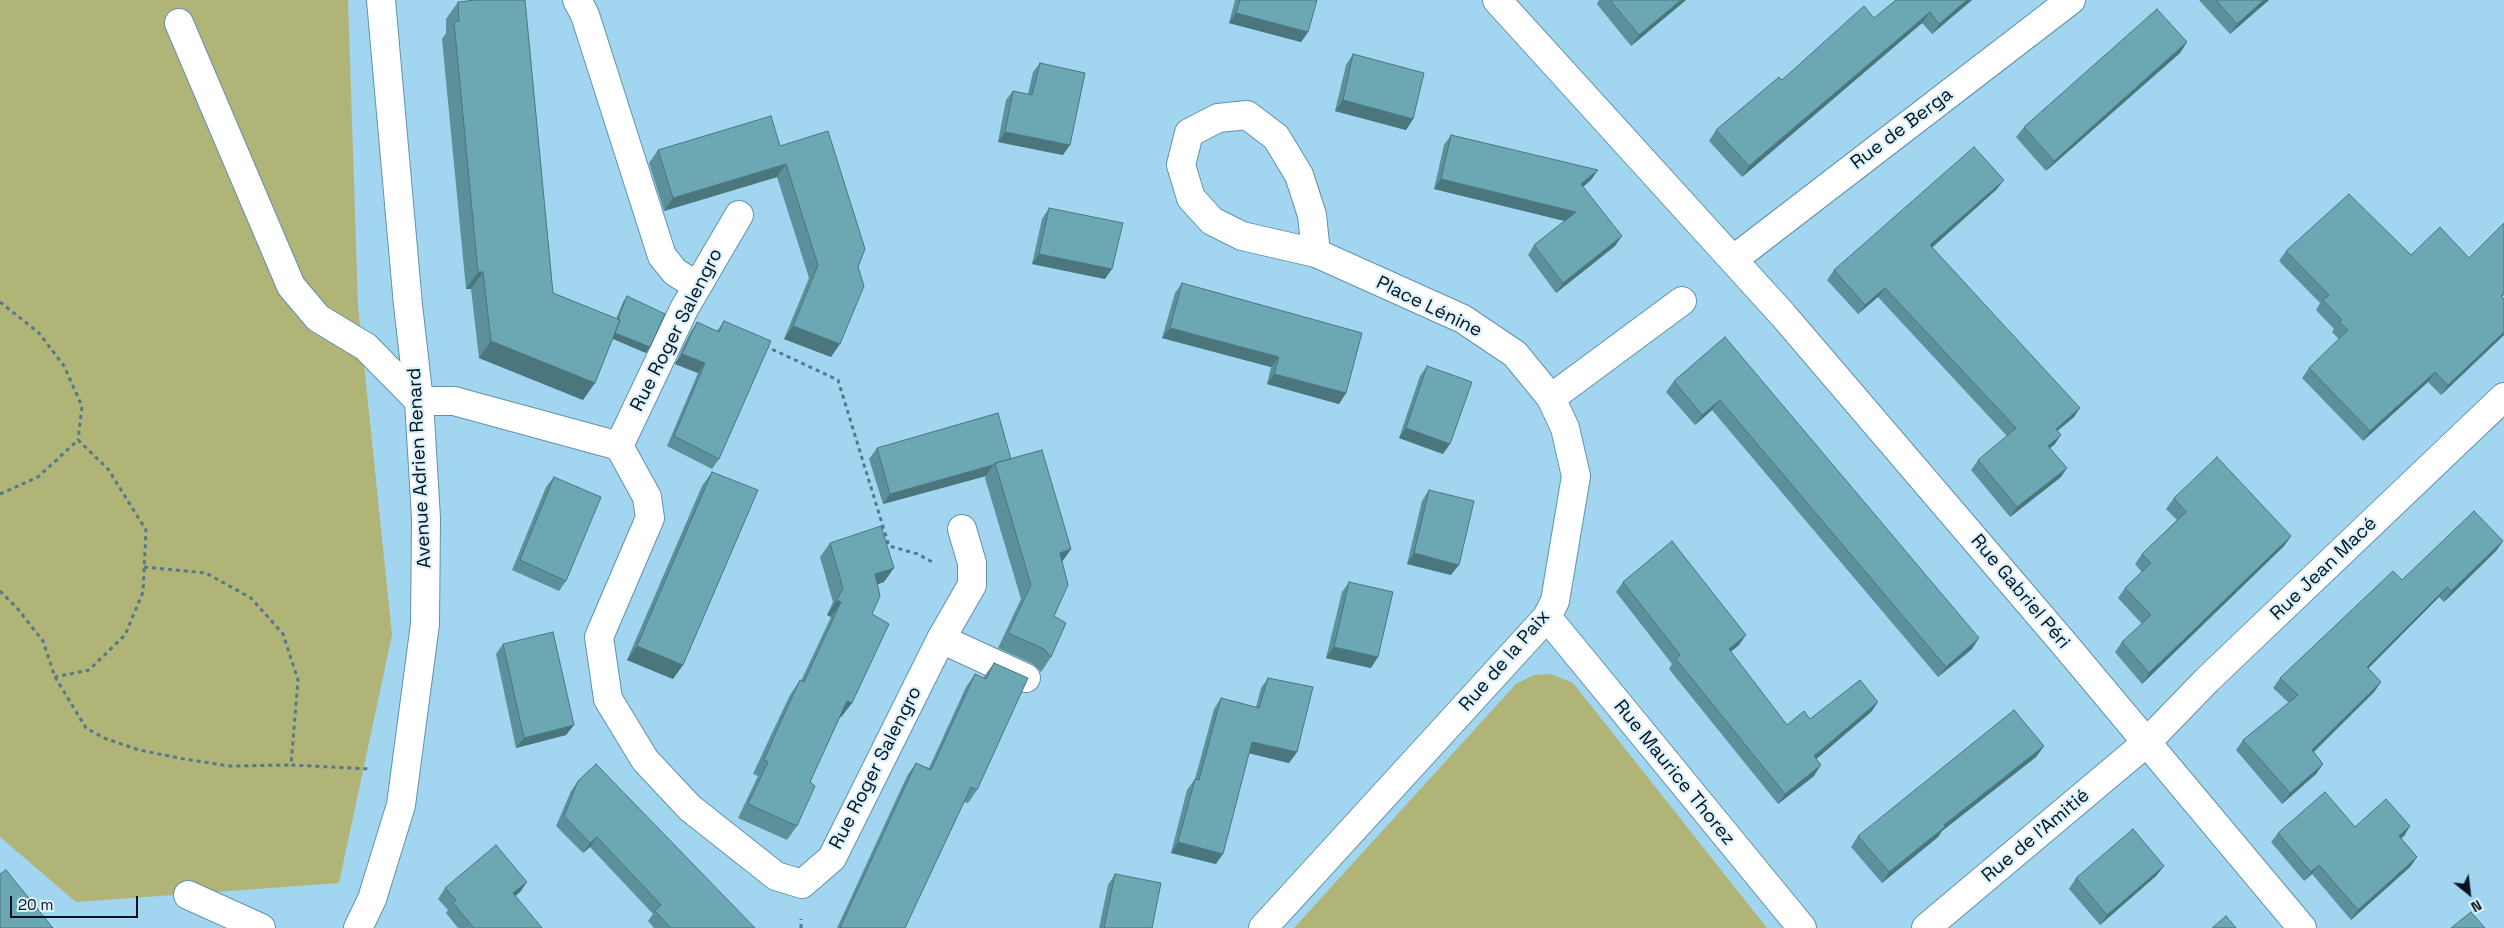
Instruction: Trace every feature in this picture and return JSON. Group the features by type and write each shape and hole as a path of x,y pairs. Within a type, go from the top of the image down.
{"street":[{"name":"Avenue Adrien Renard","path":"358,928 375,890 401,805 425,624 426,518 419,400 408,305 381,0"},
{"path":"577,0 586,15 662,256 675,272 697,286"},
{"name":"Rue de Berga","path":"1734,260 2070,0"},
{"name":"Rue Gabriel Péri","path":"1501,2 1734,260 2040,616 2302,928"},
{"path":"179,23 291,286 318,318 366,347 419,400 454,400 619,446"},
{"name":"Place Lénine","path":"1316,253 1312,215 1299,175 1276,137 1247,115 1218,118 1189,133 1181,166 1191,198 1212,221 1242,236 1316,253 1463,320 1515,354 1550,398"},
{"name":"Rue Roger Salengro","path":"739,215 697,286 619,446 647,497 650,518 599,637 608,699 646,760 690,808 776,876 802,884 832,858 941,639 972,585"},
{"path":"1550,398 1682,301"},
{"name":"Rue Jean Macé","path":"2146,744 2207,680 2504,397"},
{"name":"Rue de la Paix","path":"1263,928 1548,617 1555,601 1576,476 1565,428 1550,398"},
{"path":"962,529 972,563 972,585"},
{"name":"Rue Maurice Thorez","path":"1548,617 1802,928"},
{"path":"941,639 1027,678"},
{"name":"Rue de l'Amitié","path":"1926,928 2146,744"},
{"path":"188,895 261,928"}],"path":[{"path":"0,302 39,332 64,366 82,406 78,440 38,477 0,494"},
{"path":"756,342 838,380 888,546 918,554 972,585"},
{"path":"55,677 89,670 125,635 143,592 146,530 108,469 78,440"},
{"path":"144,567 206,573 251,598 283,634 298,680 291,765"},
{"path":"0,591 18,608 43,641 55,677 86,728 104,738 139,750 230,766 291,765 407,770"}],"green space":[{"path":"0,0 348,0 358,306 392,635 339,883 76,902 0,837"},
{"path":"1551,674 1573,683 1767,928 1294,928 1516,684 1534,675"}],"building":[{"path":"525,0 553,293 620,320 595,383 491,341 483,272 478,272 454,22 459,21 458,2"},
{"path":"1240,0 1317,0 1308,32 1236,13"},
{"path":"1610,0 1681,0 1639,35"},
{"path":"1896,0 1967,0 1939,24 1930,12 1749,166 1716,130 1779,77 1782,80 1864,6 1874,18"},
{"path":"2216,0 2264,0 2237,24"},
{"path":"2157,9 2187,42 2054,161 2024,127"},
{"path":"1353,54 1424,73 1413,119 1343,100"},
{"path":"1040,63 1085,73 1070,145 1005,132 1013,91 1032,95"},
{"path":"771,116 780,146 828,131 865,249 858,267 864,286 840,344 793,326 818,265 786,164 673,198 658,150"},
{"path":"1451,135 1598,170 1581,184 1622,236 1563,283 1534,245 1576,212 1441,179"},
{"path":"1974,147 2004,180 1930,245 2080,408 2056,429 2061,435 2048,446 2067,468 2017,507 1978,460 2016,428 1885,288 1865,305 1834,270"},
{"path":"2349,194 2411,255 2440,227 2469,258 2504,223 2504,293 2501,296 2504,299 2504,332 2448,385 2435,372 2370,431 2309,368 2348,330 2339,322 2342,320 2323,300 2329,295 2286,251"},
{"path":"1049,208 1123,223 1112,269 1039,254"},
{"path":"1182,283 1362,333 1346,393 1274,374 1279,357 1170,328"},
{"path":"627,296 665,314 650,347 615,333"},
{"path":"724,321 771,341 719,459 674,436 705,363 682,354 697,322 719,332"},
{"path":"1725,337 1979,638 1946,667 1720,400 1702,415 1674,381"},
{"path":"1427,366 1472,382 1450,444 1406,428"},
{"path":"998,413 1011,459 890,494 877,448"},
{"path":"1042,450 1071,549 1060,553 1068,585 1054,616 1066,623 1051,657 1044,649 1008,633 1031,585 995,463"},
{"path":"2217,457 2291,536 2149,673 2122,642 2151,615 2125,588 2151,563 2142,554 2186,512 2174,498"},
{"path":"712,472 758,490 683,665 637,646"},
{"path":"554,477 601,497 566,581 520,560"},
{"path":"1429,490 1474,501 1459,565 1414,553"},
{"path":"2474,511 2503,541 2451,591 2447,587 2367,667 2381,682 2312,750 2323,764 2290,793 2243,740 2298,695 2280,678 2393,571 2402,580"},
{"path":"881,526 894,568 875,574 880,596 872,614 889,624 852,703 847,701 810,782 815,786 797,826 748,804 768,762 764,760 781,721 800,680 804,682 841,602 837,600 843,588 830,543"},
{"path":"1672,541 1746,635 1729,649 1787,725 1804,711 1810,719 1860,680 1878,702 1814,756 1821,765 1785,794 1676,659 1680,655 1623,582"},
{"path":"1349,582 1393,592 1378,657 1334,647"},
{"path":"553,632 574,725 524,738 503,644"},
{"path":"994,663 1028,678 977,790 971,787 905,928 840,928 916,763 931,770 975,674 986,679"},
{"path":"1268,678 1313,687 1297,752 1252,742 1223,854 1178,842 1195,779 1199,780 1221,698 1259,708"},
{"path":"2014,710 2044,746 1944,825 1945,827 1889,872 1858,836"},
{"path":"596,764 755,928 671,928 655,911 661,905 597,837 590,843 564,816 578,781"},
{"path":"2325,792 2355,827 2386,799 2410,826 2399,836 2417,857 2358,910 2319,865 2311,872 2278,833"},
{"path":"2133,829 2164,866 2107,915 2076,878"},
{"path":"496,845 527,882 513,893 542,928 474,928 453,903 456,900 445,888"},
{"path":"6,870 53,928 0,928 0,874"},
{"path":"1115,874 1161,883 1152,928 1104,928"},
{"path":"2471,912 2485,928 2451,928"},
{"path":"2226,916 2236,928 2212,928"}]}
